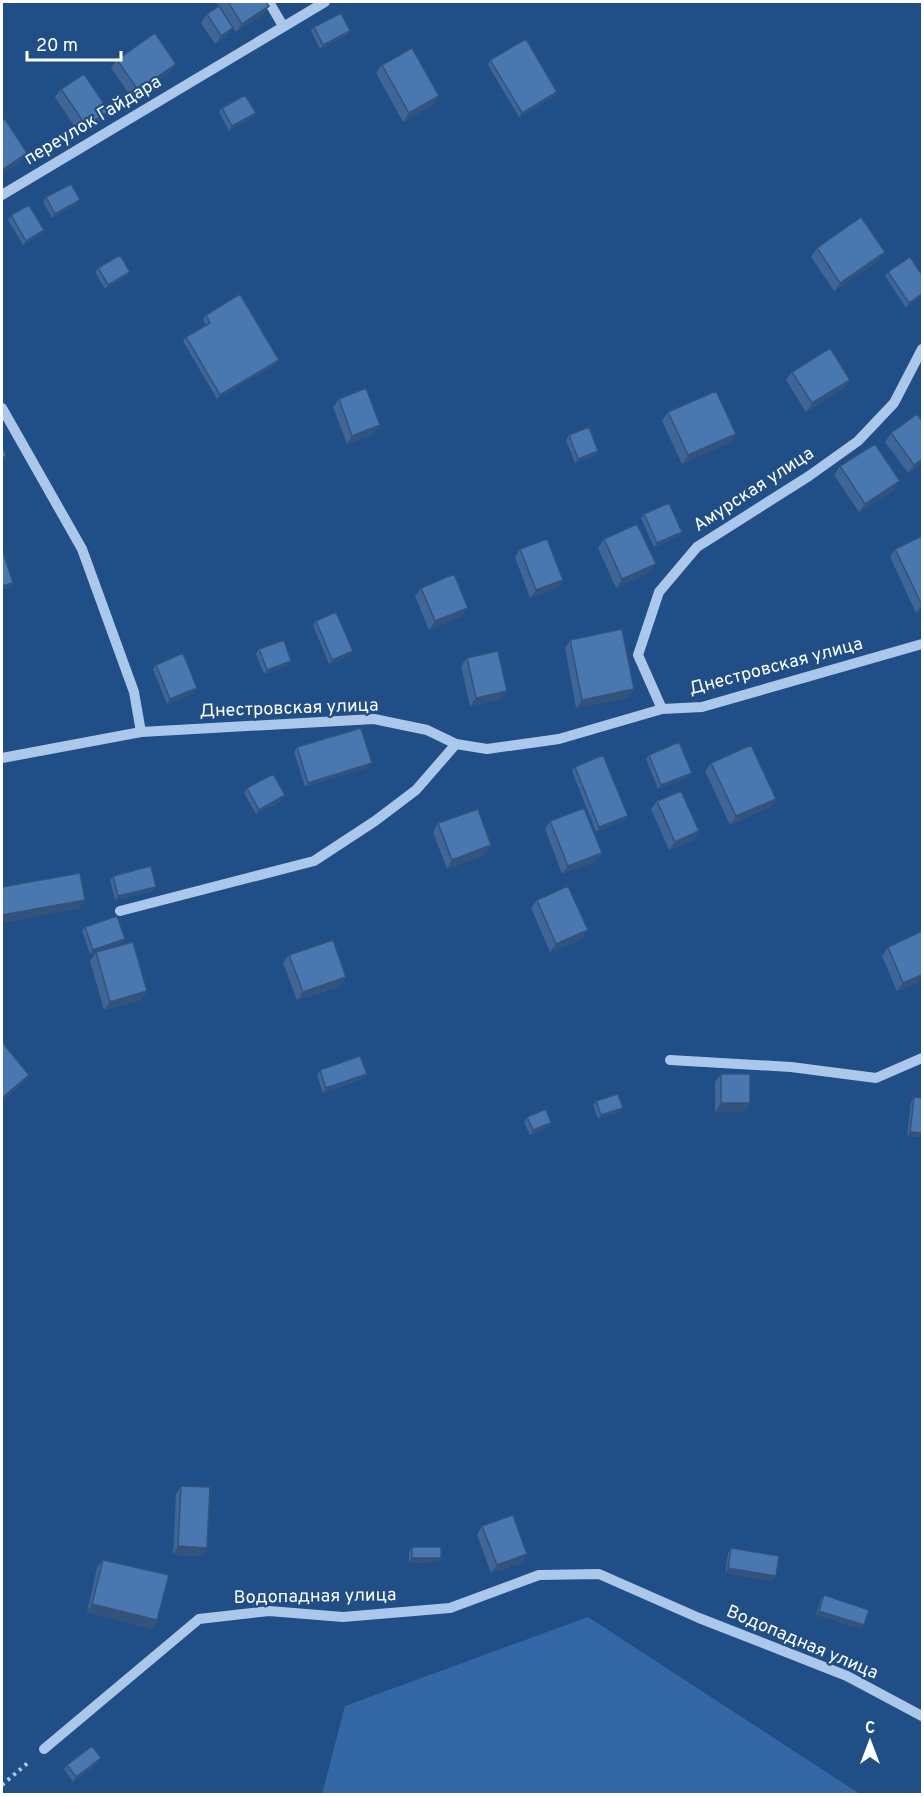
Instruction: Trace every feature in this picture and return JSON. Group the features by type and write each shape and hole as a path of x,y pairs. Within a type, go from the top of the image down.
{"street":[{"path":"269,2 283,26"},
{"name":"переулок Гайдара","path":"2,195 325,2"},
{"name":"Амурская улица","path":"662,709 638,655 659,592 697,547 809,476 858,441 894,403 922,349"},
{"path":"2,408 82,549 134,692 141,732"},
{"name":"Днестровская улица","path":"2,758 141,732 374,719 427,730 456,744 487,749 559,739 662,709 702,707 922,644"},
{"path":"120,911 314,861 375,821 416,790 456,744"},
{"path":"670,1060 791,1067 876,1078 922,1058"},
{"name":"Водопадная улица","path":"44,1749 199,1619 269,1611 343,1617 450,1608 539,1575 599,1574 699,1618 848,1676 922,1716"}],"path":[{"path":"2,1785 44,1749"}],"shaded area":[{"path":"588,1617 860,1794 322,1794 345,1706"}],"building":[{"path":"228,2 266,2 269,6 242,24"},
{"path":"219,6 233,28 221,36 207,14"},
{"path":"341,13 350,31 323,45 314,27"},
{"path":"155,33 176,64 138,90 117,60"},
{"path":"526,39 557,92 522,113 490,60"},
{"path":"412,48 439,96 409,113 382,65"},
{"path":"84,74 109,111 86,126 61,89"},
{"path":"245,95 256,113 232,126 222,108"},
{"path":"5,119 27,153 2,170 2,121"},
{"path":"71,184 80,200 55,214 46,197"},
{"path":"29,205 44,230 26,241 11,215"},
{"path":"861,217 885,252 840,283 817,248"},
{"path":"120,255 130,272 108,285 98,268"},
{"path":"910,257 922,275 922,294 909,303 888,272"},
{"path":"240,294 279,360 220,395 186,337 210,323 206,315"},
{"path":"830,348 850,380 812,403 792,372"},
{"path":"366,388 380,425 352,436 339,399"},
{"path":"716,391 736,434 688,455 668,412"},
{"path":"917,414 922,421 922,459 914,465 891,433"},
{"path":"589,427 598,451 578,459 569,435"},
{"path":"875,444 900,481 865,504 840,466"},
{"path":"2,445 6,456 2,458"},
{"path":"669,503 682,532 657,543 644,514"},
{"path":"637,524 656,564 622,579 604,539"},
{"path":"922,536 922,605 895,549"},
{"path":"547,539 563,580 536,590 520,549"},
{"path":"2,549 13,583 2,586"},
{"path":"454,574 468,608 435,621 421,588"},
{"path":"336,612 353,651 332,660 316,621"},
{"path":"622,629 634,689 582,700 570,640"},
{"path":"284,640 291,661 267,670 259,649"},
{"path":"498,651 507,691 476,698 467,658"},
{"path":"183,653 197,688 170,699 156,665"},
{"path":"361,728 372,763 308,783 297,747"},
{"path":"679,742 692,773 661,785 649,755"},
{"path":"751,745 776,799 736,816 711,763"},
{"path":"603,755 628,816 599,827 575,767"},
{"path":"273,774 285,795 259,810 247,788"},
{"path":"681,791 699,831 675,842 657,801"},
{"path":"584,808 602,853 568,866 550,821"},
{"path":"478,809 491,845 452,860 438,823"},
{"path":"151,866 156,887 118,896 113,876"},
{"path":"80,873 85,900 2,915 2,887"},
{"path":"568,886 588,930 556,944 537,900"},
{"path":"117,916 125,939 93,950 85,927"},
{"path":"922,931 922,975 903,983 888,947"},
{"path":"333,940 346,977 303,992 289,955"},
{"path":"133,942 147,991 110,1002 96,952"},
{"path":"2,1042 29,1075 2,1098"},
{"path":"360,1056 367,1074 326,1088 320,1070"},
{"path":"721,1074 750,1074 750,1103 721,1103"},
{"path":"618,1094 623,1108 601,1115 596,1101"},
{"path":"914,1097 922,1098 922,1133 910,1132"},
{"path":"546,1109 551,1123 533,1130 527,1117"},
{"path":"181,1486 210,1487 207,1548 178,1546"},
{"path":"513,1515 527,1554 497,1565 482,1526"},
{"path":"412,1547 441,1547 441,1558 412,1558"},
{"path":"731,1548 779,1556 776,1576 728,1568"},
{"path":"103,1560 169,1575 157,1620 92,1604"},
{"path":"824,1595 869,1610 864,1625 819,1611"},
{"path":"92,1746 101,1758 76,1777 67,1765"}]}
